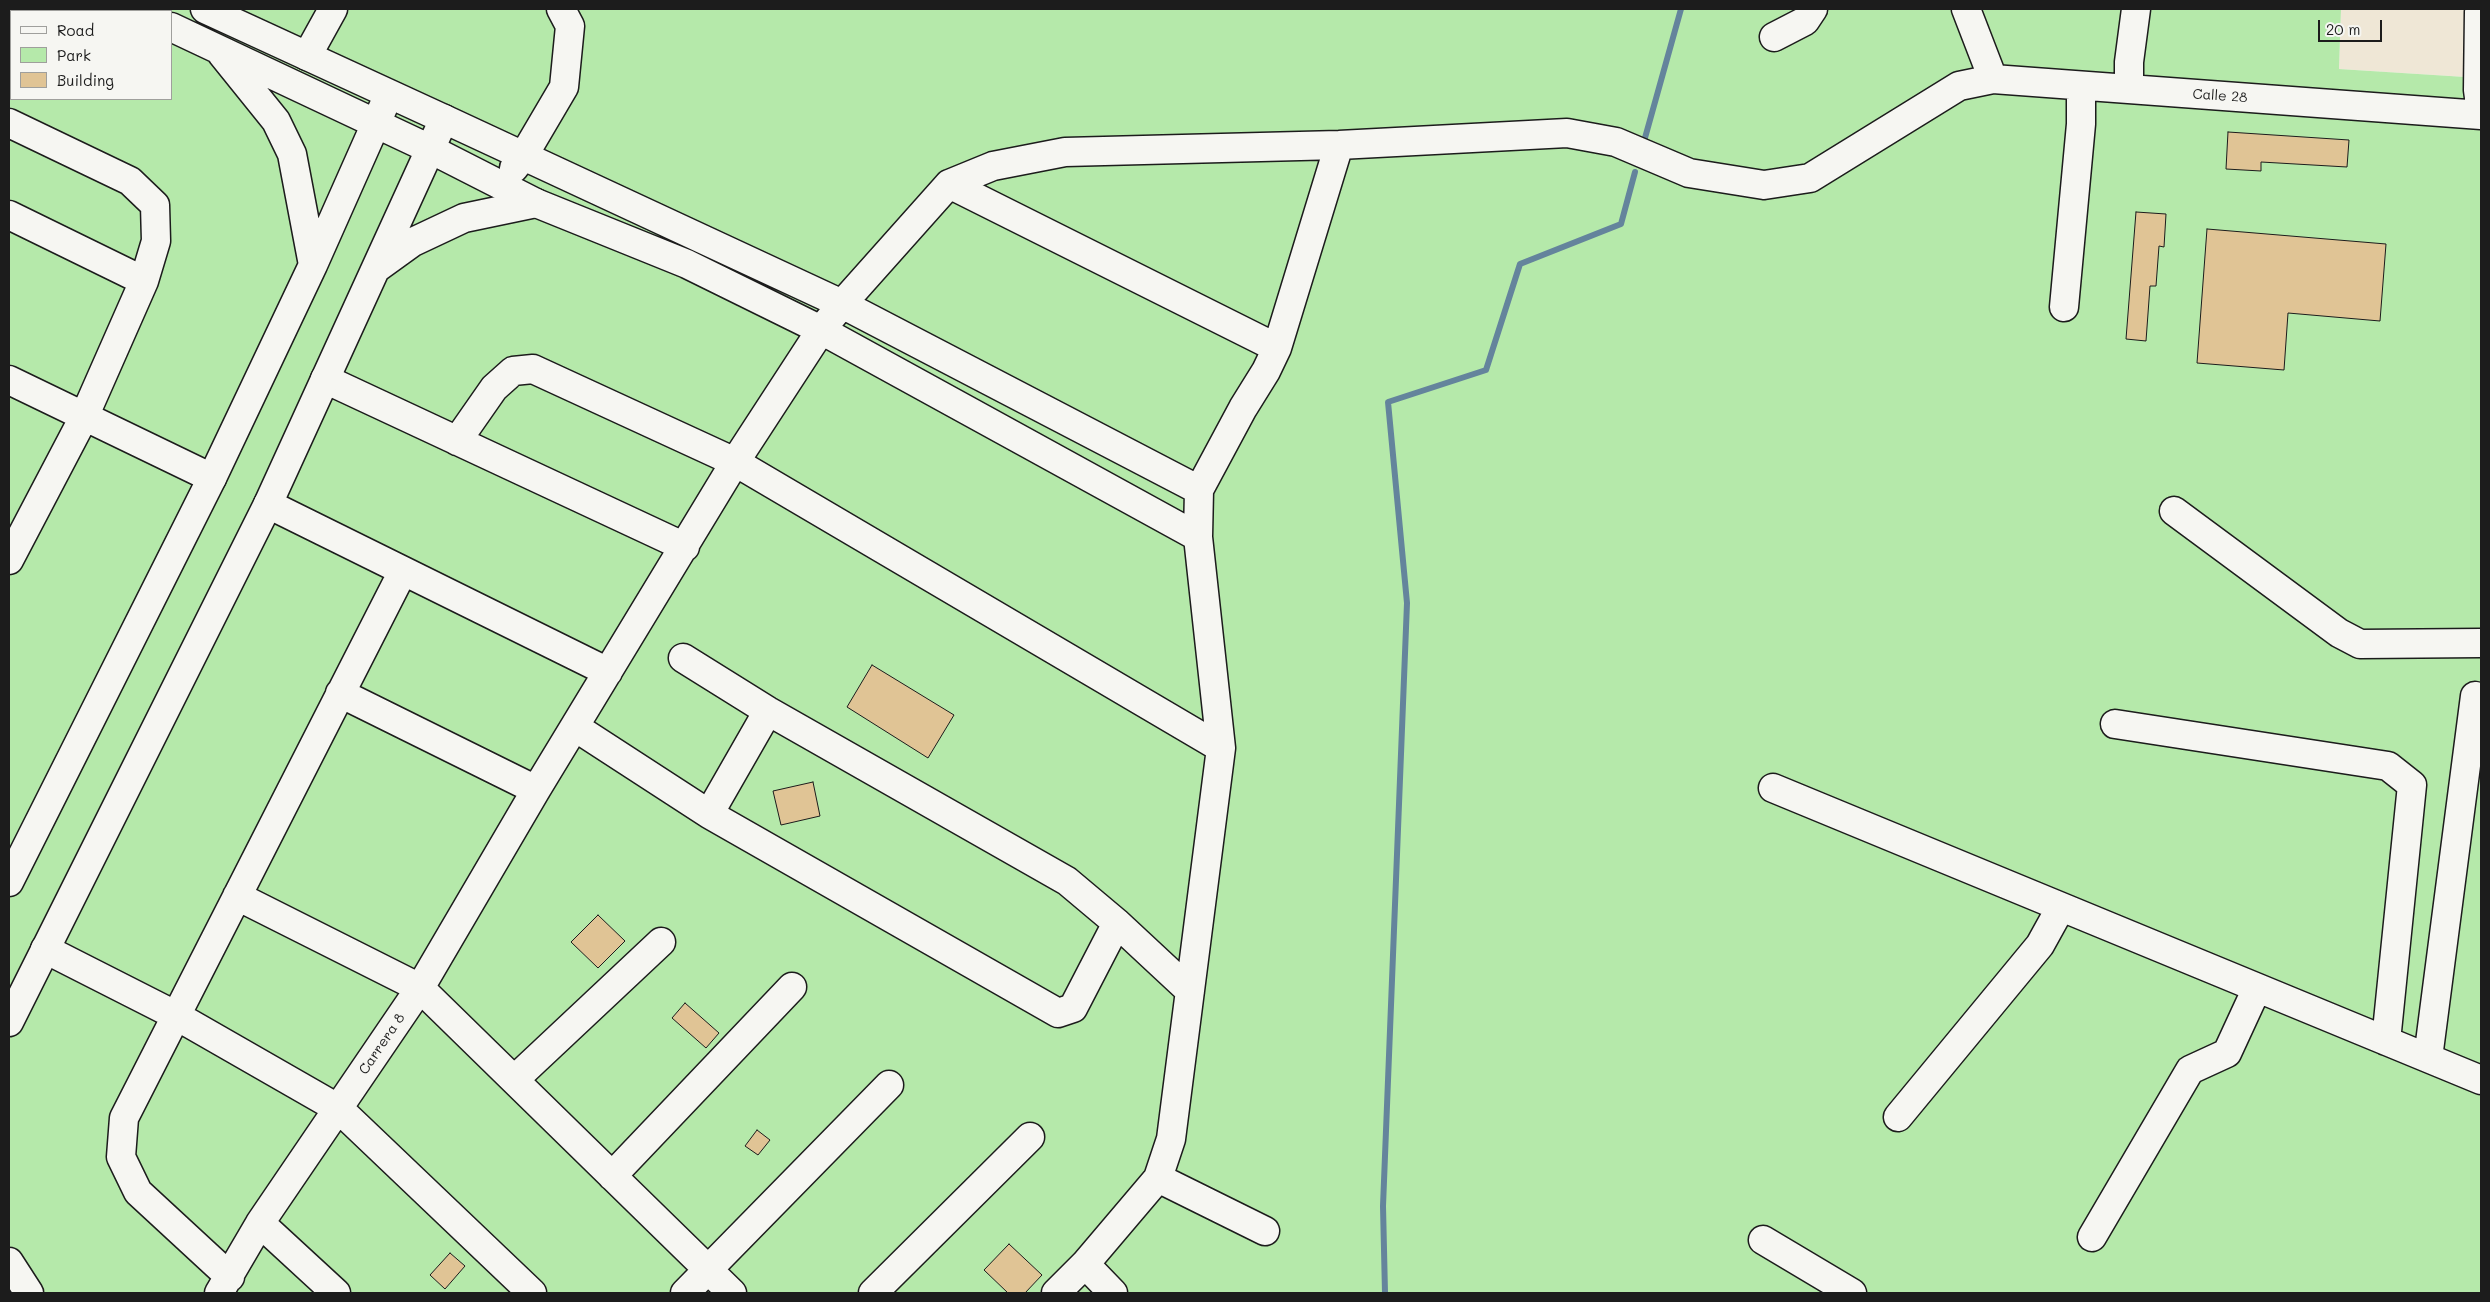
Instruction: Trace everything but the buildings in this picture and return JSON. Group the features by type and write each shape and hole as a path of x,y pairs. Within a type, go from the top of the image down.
{"street":[{"path":"205,9 524,155 842,304 1199,490"},
{"path":"307,56 333,9"},
{"path":"501,185 524,155 564,87 570,26 561,9"},
{"path":"1774,37 1804,21 1813,9"},
{"path":"1966,9 1993,79"},
{"path":"2129,89 2129,62 2136,9"},
{"path":"2479,12 2478,90 2481,114"},
{"path":"172,27 430,150 536,203 688,264 821,330 1198,537"},
{"path":"218,49 276,121 292,154 313,265"},
{"name":"Calle 28","path":"1339,145 1567,133 1616,142 1690,173 1764,185 1810,178 1959,86 1993,79 2481,114"},
{"path":"2064,307 2081,124 2081,86"},
{"path":"9,882 212,478 313,265 389,94"},
{"path":"9,1022 268,504 444,119"},
{"path":"9,123 130,181 155,205 156,241 144,281 84,417 11,552"},
{"path":"950,184 993,166 1065,152 1339,145 1277,348 1266,372 1243,408 1199,490 1198,537 1221,748 1171,1140 1158,1178 1085,1264 1056,1293"},
{"path":"950,184 1277,348"},
{"name":"Carrera 8","path":"225,1285 260,1223 420,988 536,790 735,462 821,330 950,184"},
{"path":"376,268 413,242 464,218 536,203"},
{"path":"9,215 144,281"},
{"path":"457,441 494,388 513,371 533,369 735,462 1221,748"},
{"path":"325,379 685,547"},
{"path":"9,380 212,478"},
{"path":"268,504 608,672"},
{"path":"2174,511 2339,633 2360,644 2481,643"},
{"path":"225,1285 138,1192 121,1157 124,1118 403,572"},
{"path":"683,658 768,711 1067,881 1118,923 1190,991"},
{"path":"340,694 536,790"},
{"path":"2428,1058 2475,696"},
{"path":"709,814 768,711"},
{"path":"2115,724 2388,766 2412,785 2386,1041"},
{"path":"575,727 709,814 1058,1013 1073,1008 1118,923"},
{"path":"1773,788 2481,1080"},
{"path":"236,896 420,988 732,1293"},
{"path":"1898,1117 2040,945 2061,907"},
{"path":"514,1080 661,942"},
{"path":"45,949 176,1015 338,1108 532,1293"},
{"path":"612,1176 792,987"},
{"path":"2092,1237 2190,1070 2227,1053 2257,988"},
{"path":"685,1293 889,1085"},
{"path":"873,1293 1030,1137"},
{"path":"1158,1178 1265,1231"},
{"path":"260,1223 336,1293"},
{"path":"1763,1240 1852,1293"},
{"path":"9,1262 29,1293"},
{"path":"1085,1264 1113,1293"}],"shaded area":[{"path":"2341,9 2481,9 2481,78 2339,69"}],"green space":[{"path":"9,9 2341,9 2339,69 2481,78 2481,1293 9,1293"}],"waterway":[{"path":"1643,145 1681,9"},
{"path":"1385,1293 1383,1206 1407,603 1388,402 1486,370 1520,264 1621,224 1635,172"}]}
